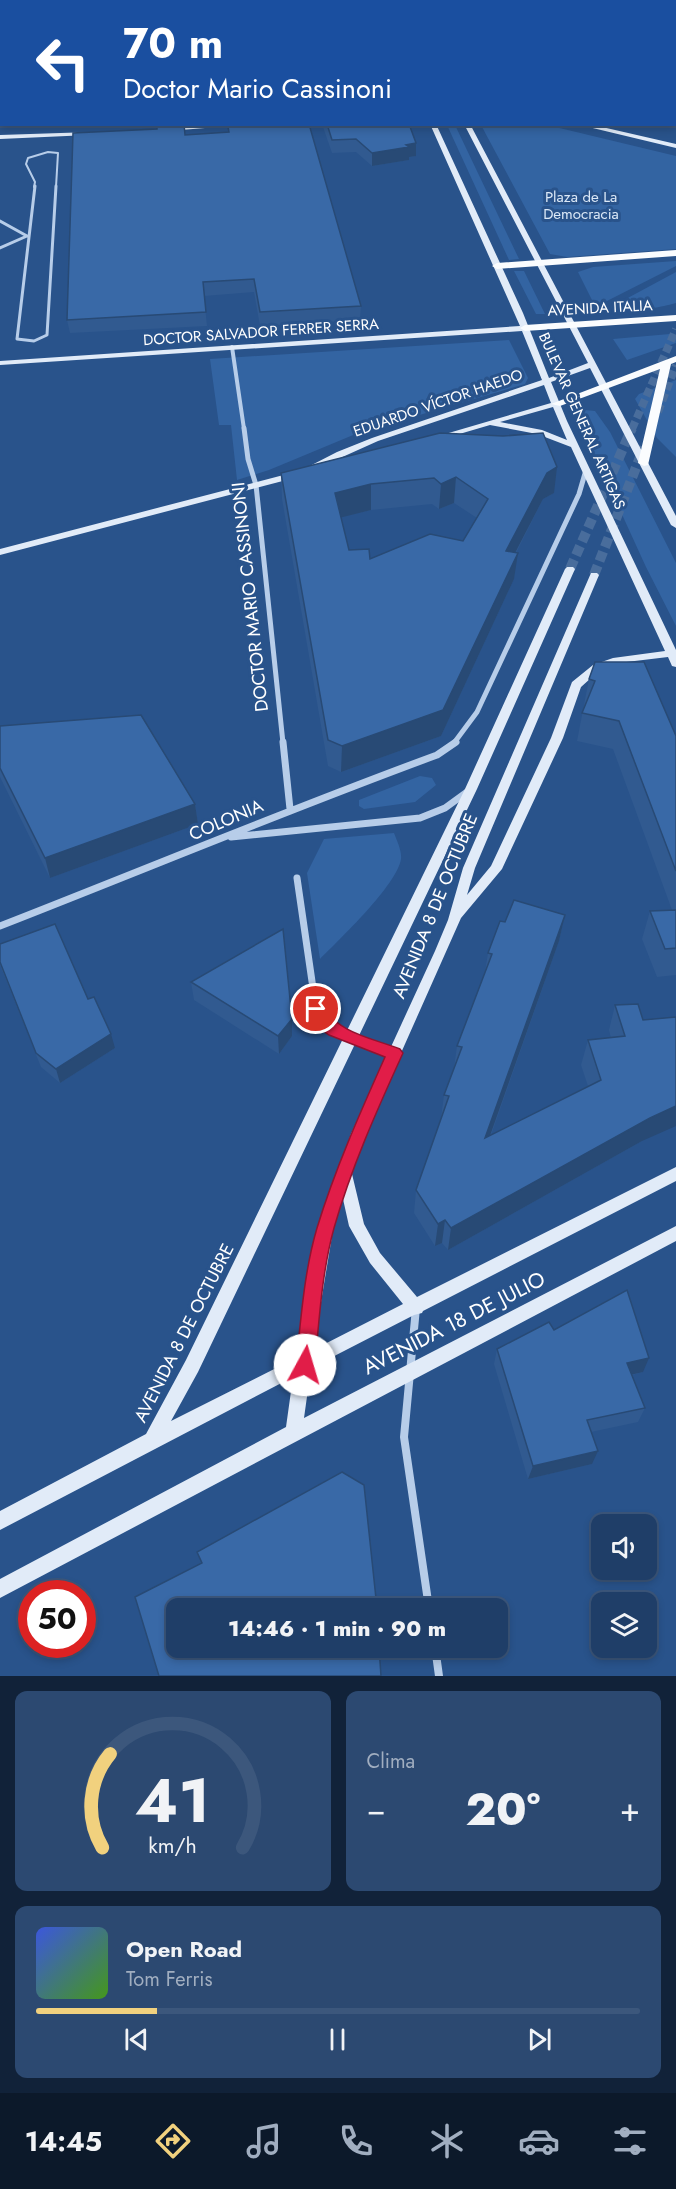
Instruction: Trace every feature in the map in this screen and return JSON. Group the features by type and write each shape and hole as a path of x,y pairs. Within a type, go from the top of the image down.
{"main road":[{"path":"159,129 204,126"},
{"name":"BULEVAR GENERAL ARTIGAS","path":"434,126 525,328 546,382 673,653 676,664"},
{"name":"BULEVAR GENERAL ARTIGAS","path":"468,126 676,525"},
{"path":"586,126 676,146"},
{"path":"0,137 102,132"},
{"path":"497,266 676,253"},
{"name":"AVENIDA ITALIA","path":"525,328 676,318"},
{"name":"DOCTOR SALVADOR FERRER SERRA","path":"0,363 525,328"},
{"path":"556,404 671,361"},
{"path":"645,463 671,361"},
{"name":"EDUARDO VÍCTOR HAEDO","path":"297,474 366,441 591,365"},
{"name":"EDUARDO VÍCTOR HAEDO","path":"428,440 556,404"},
{"path":"490,424 539,432 575,446"},
{"name":"EDUARDO VÍCTOR HAEDO","path":"0,552 353,460"},
{"name":"AVENIDA 8 DE OCTUBRE","path":"152,1440 192,1366 471,789 570,569"},
{"name":"AVENIDA 8 DE OCTUBRE","path":"294,1432 305,1365 312,1300 325,1230 358,1134 454,920 469,868 594,575"},
{"path":"454,920 496,869 557,738 576,685 597,667 617,660 673,653"},
{"path":"345,1174 357,1226 375,1258 416,1308"},
{"name":"AVENIDA 18 DE JULIO","path":"0,1521 152,1440 305,1365 676,1174"},
{"name":"AVENIDA 18 DE JULIO","path":"0,1589 294,1432 676,1233"}],"street":[{"name":"DOCTOR MARIO CASSINONI","path":"232,347 248,459 256,485 290,809"},
{"name":"COLONIA","path":"0,926 227,838 290,809 437,755 461,738 477,712 569,516 586,469"},
{"name":"AVENIDA 8 DE OCTUBRE","path":"227,838 420,818 445,808 471,789"},
{"path":"297,878 316,1009 323,1022 350,1038 395,1053"},
{"path":"416,1308 408,1372 404,1437 428,1598"},
{"path":"437,1658 439,1676"}],"lane":[{"path":"48,152 58,153 47,335 42,340 28,342 17,339 27,236 35,182 26,164 28,158 48,152"},
{"path":"0,221 27,236"},
{"path":"0,248 27,236"}],"green space":[{"path":"447,126 455,126 519,259 509,260"},
{"name":"Plaza de La Democracia","path":"482,126 551,126 676,156 676,249 567,257 550,254"},
{"path":"676,261 676,266 601,304 593,302 578,272 593,267"},
{"path":"514,271 524,271 545,314 536,314"},
{"path":"676,272 676,303 633,310 611,307"},
{"path":"670,334 676,336 676,343 627,360 613,339"},
{"path":"509,340 528,378 525,384 358,433 269,470 237,480 231,425 219,425 210,359"},
{"path":"676,380 676,457 657,438 635,399 639,394"},
{"path":"584,410 595,411 610,432 676,563 676,626 646,567 588,440 582,415"},
{"path":"420,776 432,778 436,785 415,802 364,809 359,806 359,800"},
{"path":"394,833 401,856 397,870 379,897 320,959 307,873 324,839"}],"building":[{"path":"157,126 184,126 185,135 229,132 228,127 310,126 361,306 260,312 254,279 203,282 206,312 67,320 73,133 157,129"},
{"path":"328,126 410,126 416,143 406,145 409,147 372,153 356,139 332,140"},
{"path":"440,433 503,436 543,433 557,467 547,473 506,551 518,553 443,710 342,746 328,740 281,473","holes":["456,477 488,499 463,541 430,534 370,559 369,549 349,550 335,493 371,484 434,478 441,484"]},
{"path":"595,662 644,662 676,736 676,871 619,721 582,713 595,681 589,679"},
{"path":"141,715 195,804 45,858 0,768 0,726"},
{"path":"514,900 565,915 485,1138 601,1080 588,1040 625,1036 615,1005 638,1004 643,1020 676,1017 676,1106 650,1118 451,1228 445,1220 438,1224 416,1190 449,1096 444,1095 462,1047 457,1046 492,954 488,953 500,921 505,922"},
{"path":"676,910 676,948 665,949 650,911"},
{"path":"55,924 88,999 94,997 111,1034 56,1069 36,1053 0,962 0,944"},
{"path":"283,929 292,1019 278,1036 191,982"},
{"path":"627,1290 649,1358 627,1363 645,1408 587,1420 598,1451 533,1466 497,1349 549,1322 554,1330"},
{"path":"342,1472 364,1485 376,1598 166,1598 166,1658 380,1658 381,1676 159,1676 135,1597 202,1563 197,1552"}],"tunnel":[{"path":"632,429 676,329"},
{"path":"658,412 676,365"},
{"path":"570,569 632,428"},
{"path":"594,575 644,447"}],"route":[{"path":"305,1365 312,1300 325,1230 358,1134 395,1053 334,1031 323,1022 316,1009"}]}
